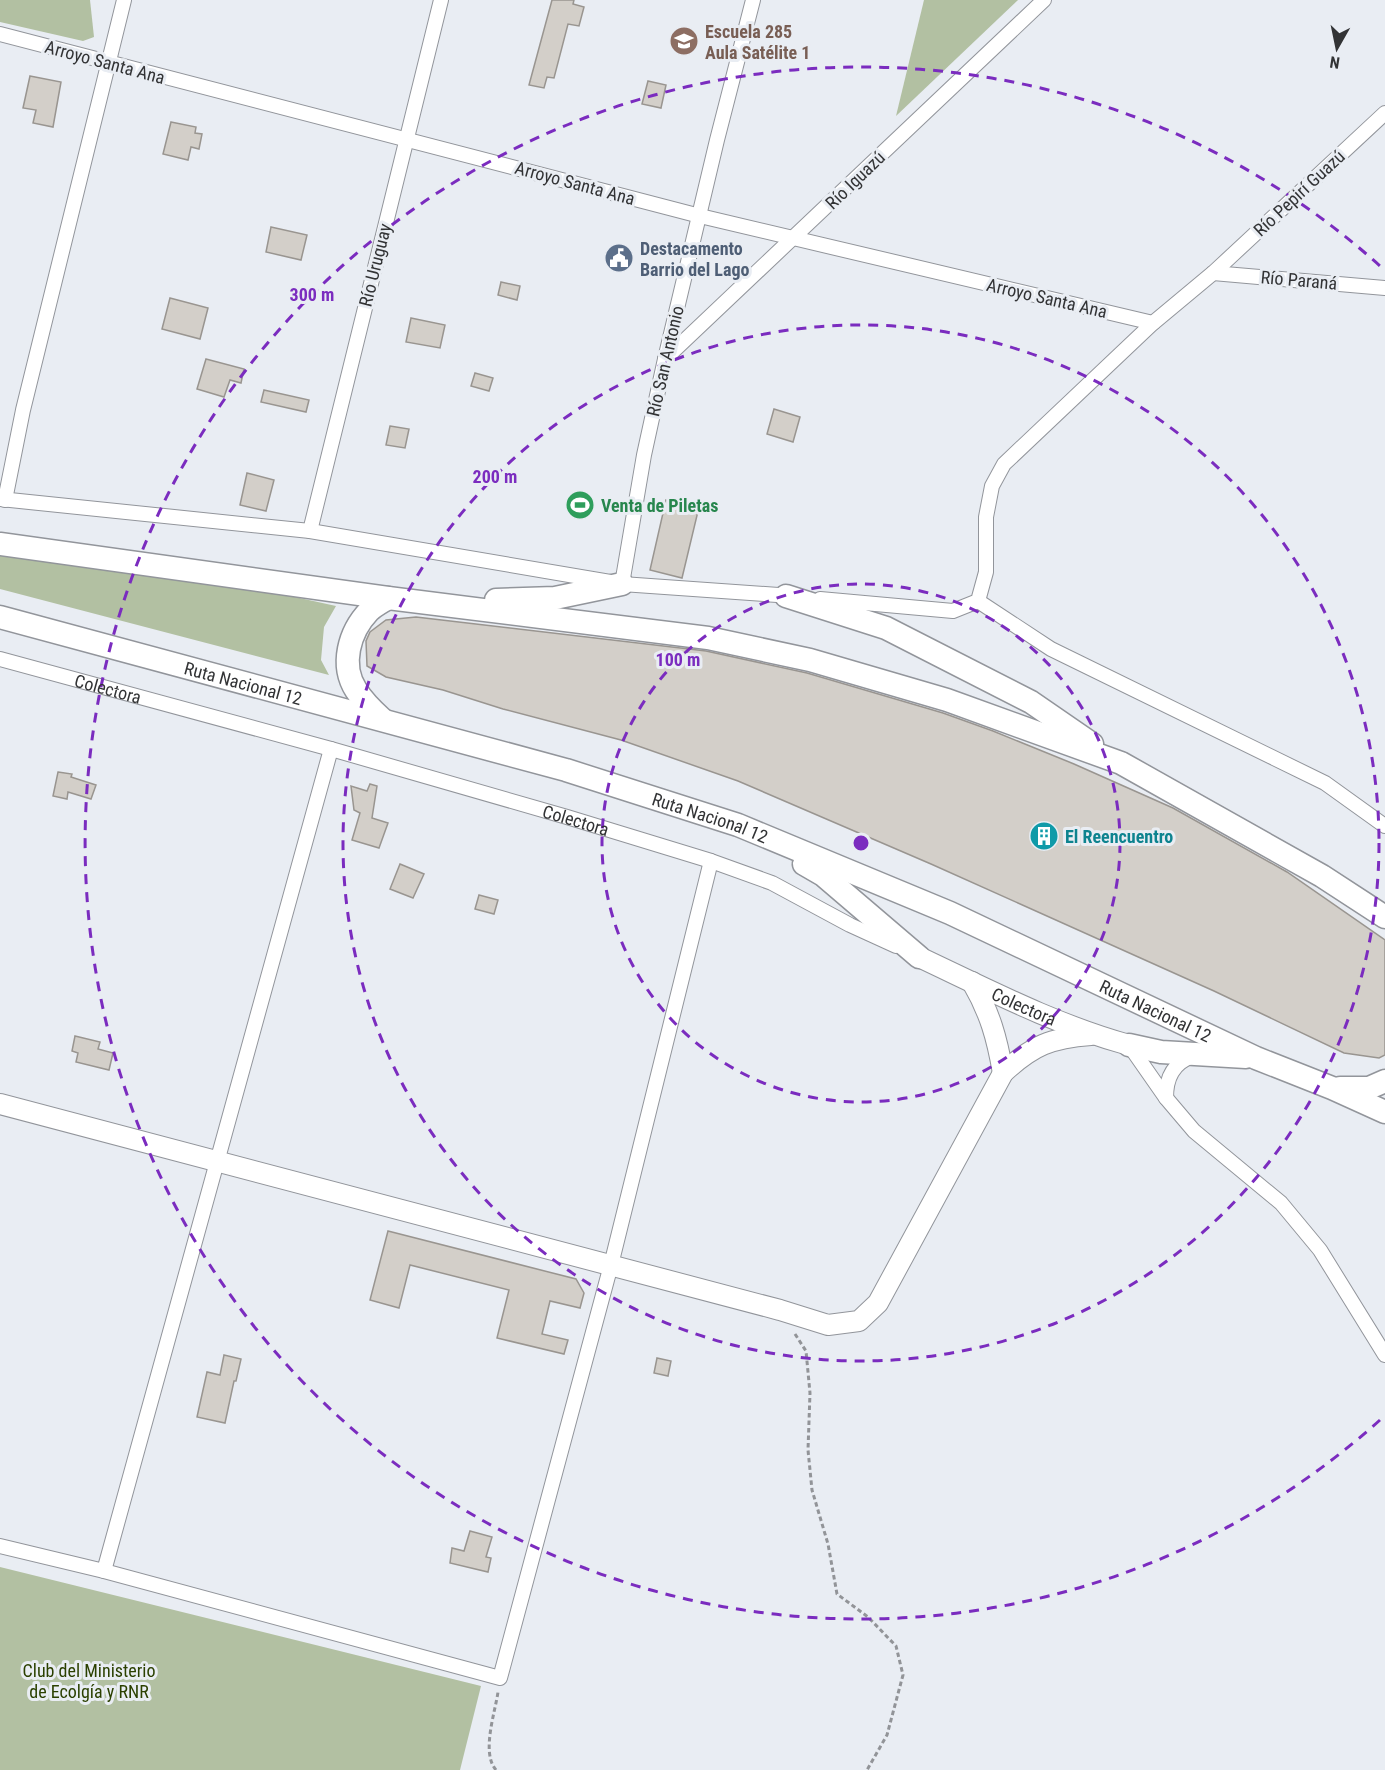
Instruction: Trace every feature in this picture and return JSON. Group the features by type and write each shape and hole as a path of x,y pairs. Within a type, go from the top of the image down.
{"highway":[{"path":"0,544 388,598 708,638 810,660 947,700 1121,763"},
{"path":"429,603 555,598 622,584"},
{"path":"786,596 886,628 1031,702 1121,763 1322,876 1385,917"},
{"path":"384,720 365,703 354,688 348,667 348,657 349,646 357,626 370,610 388,598"},
{"name":"Ruta Nacional 12","path":"0,617 566,770 738,825 950,913 1256,1058 1385,1112"},
{"path":"738,825 823,875 919,957"},
{"path":"1129,1045 1161,1052 1256,1058"},
{"path":"1332,1088 1369,1088 1385,1081"}],"main road":[{"name":"Colectora","path":"919,957 1091,1035 1129,1045"},
{"path":"972,982 992,1023 1003,1073"},
{"path":"0,1104 780,1310 828,1325 859,1321 878,1303 1003,1073 1021,1056 1043,1044 1066,1036 1091,1035"}],"street":[{"path":"124,0 3,500 310,531 622,584 953,611 978,601 1051,649 1325,783 1385,826"},
{"name":"Río Uruguay","path":"310,531 441,0"},
{"name":"Río San Antonio","path":"622,584 644,455 665,359 753,0"},
{"name":"Río Iguazú","path":"665,359 1044,0"},
{"name":"Arroyo Santa Ana","path":"0,34 700,216 1153,323"},
{"name":"Río Pepirí Guazú","path":"978,601 986,572 986,517 992,486 1004,464 1153,323 1213,273 1385,113"},
{"name":"Río Paraná","path":"1213,273 1385,288"},
{"name":"Colectora","path":"0,659 331,749 711,861 772,883 850,925 919,957"},
{"path":"104,1571 331,749"},
{"path":"0,1546 104,1571 500,1678 611,1265 711,861"},
{"path":"1129,1045 1166,1098 1194,1131 1281,1203 1320,1250 1385,1355"},
{"path":"1166,1098 1169,1076 1175,1066 1194,1055"}],"path":[{"path":"780,1310 806,1351 810,1393 808,1450 812,1490 828,1544 837,1594 868,1617 896,1646 903,1675 887,1735 867,1770"},
{"path":"496,1770 493,1767 488,1744 500,1678"}],"green space":[{"path":"0,0 90,0 94,37 83,41 0,22"},
{"path":"924,0 1018,0 896,116"},
{"path":"0,555 249,587 336,606 324,627 321,660 329,675 0,589"},
{"name":"Club del Ministerio de Ecolgía y RNR","path":"0,1567 481,1686 460,1770 0,1770"}],"building":[{"path":"552,0 574,0 573,4 584,7 579,26 568,24 554,78 547,77 544,88 529,85"},
{"path":"30,76 61,82 53,127 33,123 36,110 23,108"},
{"path":"648,81 666,85 661,108 642,104"},
{"path":"171,122 196,127 195,133 202,134 199,149 191,147 188,160 163,154"},
{"path":"271,227 307,235 301,260 266,252"},
{"path":"501,282 520,286 517,300 498,295"},
{"path":"170,298 208,308 200,339 162,329"},
{"path":"411,318 445,325 440,348 406,342"},
{"path":"206,359 244,369 241,383 230,380 224,397 197,389"},
{"path":"475,373 493,378 489,391 471,386"},
{"path":"264,390 309,400 306,412 261,402"},
{"path":"774,409 800,417 793,442 767,434"},
{"path":"390,426 409,429 405,448 386,445"},
{"path":"247,473 274,480 266,511 240,505"},
{"path":"666,500 699,507 682,578 650,570"},
{"name":"El Reencuentro","path":"416,617 706,651 807,673 943,713 993,731 1173,808 1287,872 1385,940 1385,1055 1379,1058 1344,1053 1214,991 931,864 738,781 621,740 503,709 443,690 386,677 367,666 366,641 370,632 386,620"},
{"path":"58,772 72,774 71,777 96,785 91,799 68,792 67,799 53,796"},
{"path":"370,784 377,786 372,818 388,823 379,848 352,840 360,813 354,810 351,786 367,791"},
{"path":"400,864 424,874 413,898 390,889"},
{"path":"479,895 498,900 494,914 475,909"},
{"path":"75,1036 100,1042 98,1049 113,1053 109,1070 76,1062 78,1053 72,1051"},
{"path":"388,1231 576,1279 584,1293 580,1308 550,1301 542,1334 568,1340 564,1354 497,1338 509,1290 410,1265 399,1308 370,1300"},
{"path":"224,1355 241,1359 225,1423 197,1417 207,1372 220,1375"},
{"path":"657,1358 671,1361 668,1376 654,1373"},
{"path":"470,1531 492,1537 486,1557 491,1558 488,1572 450,1563 452,1548 464,1551"}],"place":[{"name":"Escuela 285 Aula Satélite 1","path":"684,41"},
{"name":"Destacamento Barrio del Lago","path":"619,258"},
{"name":"Venta de Piletas","path":"580,505"},
{"name":"El Reencuentro","path":"1044,836"}]}
